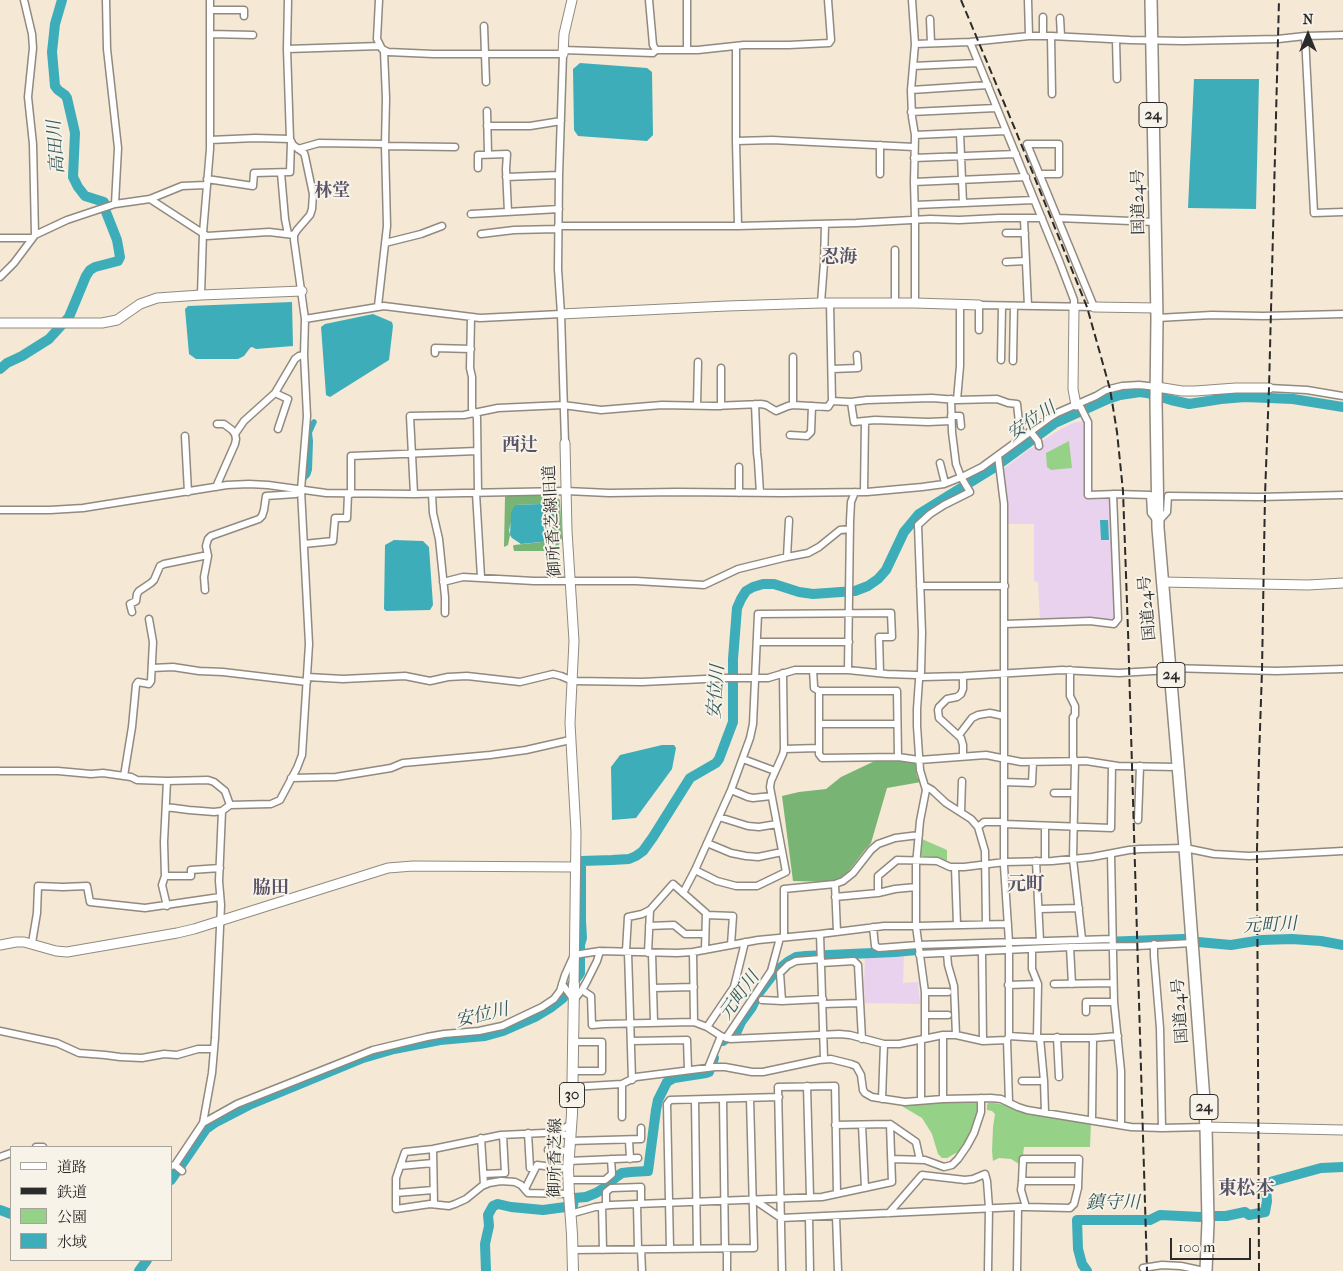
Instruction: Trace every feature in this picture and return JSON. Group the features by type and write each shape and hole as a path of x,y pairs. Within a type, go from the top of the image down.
{"highway":[{"name":"国道24号","path":"1151,0 1157,313 1158,522 1206,1127 1208,1222 1205,1271"}],"main road":[{"name":"御所香芝線","path":"571,990 573,1042 568,1180 573,1271"}],"street":[{"path":"24,0 32,34 33,48 28,97 33,144 34,237"},
{"path":"106,0 108,49 118,148 111,205"},
{"path":"201,295 203,233 210,140 210,0"},
{"path":"0,277 14,263 34,237 67,220 111,205 150,199 182,186 207,182 252,186 254,173 290,172 291,140 287,49 288,0"},
{"path":"378,306 387,218 386,98 382,49 377,35 379,0"},
{"path":"563,52 564,34 572,0"},
{"path":"649,0 653,45 656,50"},
{"path":"687,0 687,50"},
{"path":"287,49 382,49 416,54 653,53 656,50 705,50 736,46 829,43 831,40 828,0"},
{"path":"912,0 915,44 910,90 915,135 916,303"},
{"path":"1028,0 1029,36"},
{"path":"210,10 244,10 244,16"},
{"path":"1043,17 1043,36"},
{"path":"1060,18 1061,36"},
{"path":"930,19 931,43"},
{"path":"484,26 486,82"},
{"path":"210,34 253,35"},
{"path":"915,44 970,42 1029,36 1152,41 1278,39 1343,35"},
{"path":"1051,36 1052,94"},
{"path":"1305,36 1314,213 1343,212"},
{"path":"1116,40 1117,79"},
{"path":"970,42 1074,300 1073,389 1074,398 1088,422 1088,495 1150,495 1151,513 1158,522 1167,512 1168,496 1259,497 1343,495"},
{"path":"736,46 738,226"},
{"name":"御所香芝線旧道","path":"563,52 558,269 567,531 574,641 570,740 575,813 575,955 571,990"},
{"path":"912,66 978,63"},
{"path":"910,90 988,85"},
{"path":"911,112 996,108"},
{"path":"487,111 488,154"},
{"path":"487,126 530,126 561,121"},
{"path":"915,135 1006,131"},
{"path":"960,133 964,202"},
{"path":"150,199 207,236 259,233 291,234 310,215 313,202 307,160 304,153 291,140 255,138 210,140"},
{"path":"736,141 772,140 914,147"},
{"path":"298,149 319,143 455,147"},
{"path":"1039,174 1058,174 1058,144 1027,144 1039,174 1058,218 1094,307"},
{"path":"880,145 880,174"},
{"path":"478,168 478,155 507,154 508,212"},
{"path":"914,158 1016,154"},
{"path":"166,807 214,812 222,811 230,804 271,804 280,800 302,755 309,632 302,490 307,424 304,354 305,319 294,245 285,219 281,172"},
{"path":"506,178 559,175"},
{"path":"914,182 1026,177"},
{"path":"915,204 1034,200"},
{"path":"470,214 559,209"},
{"path":"481,234 558,228 738,226 915,219 1042,218"},
{"path":"1058,218 1120,219 1155,222"},
{"path":"1024,219 1028,306"},
{"path":"414,494 410,416 475,413 498,408 564,405 601,410 662,405 721,406 755,404 766,405 776,411 788,406 828,407 832,401 832,370 825,303 825,224"},
{"path":"385,243 421,234 442,226"},
{"path":"1006,233 1025,233"},
{"path":"0,238 34,237"},
{"path":"895,250 896,303"},
{"path":"1006,262 1026,261"},
{"path":"0,323 64,324 110,322 117,320 140,304 151,300 201,295 302,291"},
{"path":"305,319 378,306 489,318 825,303 1094,307 1157,313 1212,315 1343,314"},
{"path":"921,1100 925,992 916,926 916,860 925,786 920,770 917,709 922,672 918,525 930,514 970,492 958,471 954,456 951,419 960,366 960,304"},
{"path":"979,305 979,330"},
{"path":"1001,360 1002,306"},
{"path":"1014,306 1010,336 1015,357"},
{"path":"471,317 472,409 477,417 477,493 481,577"},
{"path":"435,353 435,348 471,350"},
{"path":"216,487 235,444 235,434 244,421 275,394 295,359 304,354"},
{"path":"832,370 858,368 857,355"},
{"path":"793,357 793,406"},
{"path":"697,405 698,362"},
{"path":"721,368 721,406"},
{"path":"0,510 83,508 239,484 260,484 315,492 349,494 566,491 609,493 864,492 922,487 962,479 998,458 1023,437 1057,413 1078,405 1106,390 1117,387 1138,385 1156,393 1269,388 1307,390 1343,396"},
{"path":"275,394 288,399 278,429"},
{"path":"832,401 850,402 918,398 954,400 993,399 1017,404 1020,432 1023,437"},
{"path":"850,402 854,422 875,420 928,422 960,416 961,426"},
{"path":"755,404 756,453 760,493"},
{"path":"790,435 807,436 811,432 812,406"},
{"path":"864,492 865,421"},
{"path":"218,424 224,424 235,434"},
{"path":"1031,432 1038,443"},
{"path":"185,436 188,492"},
{"path":"304,544 333,541 335,518 347,518 351,456 477,452"},
{"path":"998,458 1004,504 1004,823 1009,942 1009,1102"},
{"path":"940,464 945,483"},
{"path":"738,492 739,467"},
{"path":"205,590 204,578 208,555 206,542 211,536 254,521 262,516 266,496 296,494 302,490"},
{"path":"848,670 851,502 855,492"},
{"path":"432,494 439,539 444,613"},
{"path":"1005,624 1090,621 1114,624 1118,619 1113,494"},
{"path":"787,557 789,520"},
{"path":"443,582 463,577 481,577 520,581 636,581 704,585 738,569 808,553 840,530 850,528"},
{"path":"132,612 130,604 136,601 139,591 154,580 160,566 208,555"},
{"path":"1162,582 1308,585 1343,583"},
{"path":"920,586 1004,586"},
{"path":"684,893 731,790 750,738 753,724 758,614 891,613 892,637 879,637 880,673"},
{"path":"124,776 132,727 136,685 138,682 149,684 152,681 153,642 149,619"},
{"path":"757,642 849,642"},
{"path":"152,668 172,667 199,671 307,679 405,676 430,681 448,677 467,676 520,682 553,674 573,680 642,682 739,677 768,678 795,670 848,670 920,676 963,676 1070,670 1119,673 1170,669 1276,671 1343,669"},
{"path":"813,670 814,688 819,692 897,690 898,757"},
{"path":"1070,670 1070,696 1075,706 1075,715 1072,717 1073,757 1075,761 1073,858 1082,939"},
{"path":"695,870 707,877 736,886 756,886 786,872 770,784 784,748 783,673"},
{"path":"963,676 963,690 961,694 947,699 938,710 939,718 959,735 963,745 963,756"},
{"path":"819,692 819,754 822,758 898,757 919,760 986,755 1016,761 1075,761 1112,765 1178,767"},
{"path":"959,735 972,718 978,715 985,713 1004,716"},
{"path":"819,724 897,724"},
{"path":"291,778 336,777 391,768 403,763 490,755 570,740"},
{"path":"784,748 819,748"},
{"path":"743,759 775,771"},
{"path":"1004,782 1032,783 1033,762"},
{"path":"978,827 984,822 1111,828 1112,765"},
{"path":"1138,820 1140,766"},
{"path":"0,771 103,773 132,777 136,780 202,779 214,782 225,791 230,804"},
{"path":"167,781 164,842 165,876 162,885 167,906"},
{"path":"962,781 962,812"},
{"path":"925,786 946,803 962,812 978,827 984,846 986,924"},
{"path":"731,790 753,798 771,796"},
{"path":"1054,793 1074,793"},
{"path":"204,1124 214,1049 220,921 222,811"},
{"path":"719,817 748,826 759,827 777,824"},
{"path":"1045,826 1045,861"},
{"path":"711,1068 726,1038 772,971 782,937 784,889 835,884 849,877 865,856 878,844 894,838 919,835"},
{"path":"707,843 746,856 782,852"},
{"path":"878,893 878,876 897,860 937,861 950,867 956,867 1092,857 1134,849 1185,848 1214,854 1249,856 1343,851"},
{"path":"1111,854 1113,983 1121,1071 1121,1125"},
{"path":"1036,861 1040,941"},
{"path":"0,945 16,942 32,943 56,951 67,952 178,933 388,868 413,866 575,867"},
{"path":"956,867 957,925"},
{"path":"165,876 191,876 191,870 220,868"},
{"path":"632,1080 627,951 628,917 650,910 674,884 706,914 705,950"},
{"path":"835,884 837,932"},
{"path":"32,943 38,908 38,886 87,886 90,902 145,908 220,897"},
{"path":"835,897 916,887"},
{"path":"1039,908 1079,908"},
{"path":"650,910 649,926 654,1022"},
{"path":"706,915 733,916 730,945"},
{"path":"571,990 569,964 575,955 585,953 627,951 677,954 745,942 873,927 1008,924"},
{"path":"649,926 674,925 685,934 705,934"},
{"path":"873,927 876,948 1082,939 1137,946 1192,943"},
{"path":"820,934 824,1059"},
{"path":"707,1027 734,987 745,942"},
{"path":"919,954 1070,947 1112,942"},
{"path":"1154,944 1160,1028 1162,1128"},
{"path":"1070,947 1072,984"},
{"path":"1032,949 1032,969 1038,984 1039,1038 1044,1081 1045,1113"},
{"path":"182,1171 173,1166 204,1124 229,1109 253,1097 373,1050 427,1037 479,1031 502,1026 549,1003 558,994 571,990 597,960 600,951"},
{"path":"694,952 694,1022"},
{"path":"982,952 982,1040"},
{"path":"947,953 948,966 954,986 956,1035"},
{"path":"782,1001 780,973 796,960 854,961 858,965 862,1039"},
{"path":"1054,984 1113,983"},
{"path":"1008,985 1038,984"},
{"path":"653,988 694,987"},
{"path":"571,990 592,996 592,1025 694,1022 726,1038 839,1034 884,1044 899,1044 943,1035 956,1035 982,1040 1118,1036"},
{"path":"925,992 948,992"},
{"path":"762,1000 860,1003"},
{"path":"1086,1012 1086,1002 1114,1002"},
{"path":"925,1015 948,1016"},
{"path":"0,1031 57,1043 79,1053 120,1057 142,1058 164,1054 177,1055 198,1049 214,1049"},
{"path":"943,1035 943,1099"},
{"path":"1058,1037 1060,1077"},
{"path":"1092,1120 1093,1038"},
{"path":"631,1041 687,1040 688,1070"},
{"path":"572,1071 602,1071 602,1042 573,1042"},
{"path":"882,1099 884,1044"},
{"path":"572,1087 622,1084 641,1076 711,1068 725,1067 747,1072 757,1072 824,1059 838,1060 856,1066 861,1075 865,1093 882,1099 905,1102 943,1099 1001,1099 1018,1107 1045,1113 1142,1128 1206,1127 1343,1130"},
{"path":"1022,1081 1044,1081"},
{"path":"620,1113 622,1084"},
{"path":"807,1086 810,1197"},
{"path":"782,1271 778,1087 834,1086 836,1194"},
{"path":"670,1249 667,1104 670,1100 779,1097"},
{"path":"573,1250 754,1248 750,1098"},
{"path":"892,1159 929,1161 948,1167 955,1162 974,1133 981,1112 981,1098"},
{"path":"723,1099 727,1271"},
{"path":"695,1100 697,1248"},
{"path":"568,1160 548,1150 556,1133 571,1124"},
{"path":"862,1124 865,1188"},
{"path":"835,1125 890,1124 916,1142 920,1160"},
{"path":"641,1128 641,1139 569,1138 556,1133 528,1133 481,1138 433,1149 405,1152 396,1178 396,1209 434,1204 449,1206 466,1199 484,1185 509,1180 515,1182 528,1193 570,1205 822,1197 892,1182 890,1124"},
{"path":"528,1133 530,1168"},
{"path":"484,1174 505,1172 503,1135"},
{"path":"481,1138 484,1185"},
{"path":"629,1140 630,1159"},
{"path":"433,1149 434,1204"},
{"path":"525,1189 537,1165 568,1160 638,1158"},
{"path":"568,1180 605,1180 612,1174 611,1159"},
{"path":"752,1199 781,1218 989,1208 1070,1208 1074,1204 1078,1188 1079,1159 1023,1159 1021,1190 1026,1207"},
{"path":"400,1166 433,1163"},
{"path":"889,1214 922,1175 965,1180 985,1174 989,1208 988,1271"},
{"path":"1022,1181 1078,1181"},
{"path":"603,1250 606,1192 611,1188 641,1187 639,1249 642,1271"},
{"path":"396,1193 434,1190"},
{"path":"1017,1271 1018,1207"},
{"path":"836,1216 838,1271"},
{"path":"809,1217 810,1271"},
{"path":"1143,1268 1181,1266 1205,1271"}],"shaded area":[{"path":"1085,422 1087,497 1107,498 1111,501 1115,618 1112,621 1040,620 1038,582 1034,581 1034,524 1007,524 1006,495 1002,470 1028,450 1042,446 1042,441 1061,429 1073,423"},
{"path":"904,952 903,983 918,982 920,1004 865,1003 865,954"}],"green space":[{"path":"1069,441 1072,468 1051,470 1047,467 1046,453"},
{"path":"510,495 554,495 560,500 562,538 556,551 514,551 514,545 551,541 552,505 540,504 515,505 509,530 508,545 504,547 505,497"},
{"path":"877,760 916,762 917,777 921,782 887,788 871,843 842,878 830,882 793,881 782,796 826,789 841,777"},
{"path":"922,839 947,850 947,863 937,858 924,858 921,855"},
{"path":"974,1100 979,1103 980,1109 976,1122 958,1152 947,1158 942,1158 938,1154 932,1134 922,1118 900,1105"},
{"path":"988,1103 1006,1105 1022,1112 1091,1123 1090,1147 1024,1147 1023,1155 1020,1155 1019,1164 1011,1159 999,1158 993,1161 995,1114 987,1110"}],"water":[{"path":"580,63 647,68 652,72 653,135 647,141 578,136 574,130 573,69"},
{"path":"1194,79 1259,79 1256,209 1188,208"},
{"path":"292,302 293,346 256,349 252,347 244,356 238,359 196,359 189,354 185,309 188,306"},
{"path":"373,314 392,322 389,360 330,397 326,395 321,327 325,324"},
{"path":"314,419 317,422 312,433 312,470 310,476 305,481 309,425"},
{"path":"515,505 553,505 552,539 551,541 521,544 510,535 511,513"},
{"path":"1100,520 1108,520 1109,540 1101,540"},
{"path":"394,540 423,541 429,547 433,605 430,610 386,611 384,609 385,545"},
{"path":"662,745 674,745 676,748 672,769 636,818 612,820 611,767 620,755"}],"waterway":[{"name":"高田川","path":"0,369 49,339 69,317 90,270 118,261 120,257 117,240 104,202 85,196 73,177 75,133 67,98 55,86 52,52 55,24 62,0"},
{"name":"安位川","path":"172,1179 206,1129 249,1105 363,1058 394,1049 440,1040 485,1036 503,1031 535,1017 563,998 580,973 580,945 582,938 581,861 629,859 643,851 690,778 716,763 719,759 733,722 733,659 737,608 746,591 763,584 774,584 799,592 813,594 855,591 868,586 886,570 904,532 919,514 995,467 1055,423 1120,395 1140,392 1189,404 1245,397 1293,399 1343,407"},
{"name":"元町川","path":"1104,942 1183,939"},
{"name":"元町川","path":"1198,942 1231,945 1262,940 1292,939 1343,945"},
{"name":"元町川","path":"723,1041 737,1031 758,994 775,972 796,957 927,949 1080,943"},
{"name":"元町川","path":"486,1271 485,1244 489,1226 488,1215 493,1206 498,1204 543,1210 573,1206 574,1198 586,1197 596,1193 622,1173 648,1171 658,1100 667,1082 674,1078 709,1072 714,1058"},
{"name":"鎮守川","path":"1215,1216 1245,1212 1249,1215 1265,1212 1267,1201 1266,1186 1270,1182 1321,1168 1343,1167"},
{"path":"0,1210 10,1214"},
{"name":"鎮守川","path":"1087,1271 1082,1264 1078,1249 1077,1220 1150,1220 1160,1215 1201,1217"},
{"name":"安位川","path":"139,1271 146,1261"}],"railway":[{"path":"961,0 1087,307 1110,389 1117,432 1123,491 1147,1271"},
{"path":"1259,1271 1257,850 1279,0"}],"district":[{"name":"林堂","path":"332,192"},
{"name":"忍海","path":"839,258"},
{"name":"西辻","path":"520,446"},
{"name":"元町","path":"1026,885"},
{"name":"脇田","path":"271,889"},
{"name":"東松本","path":"1246,1189"}]}
